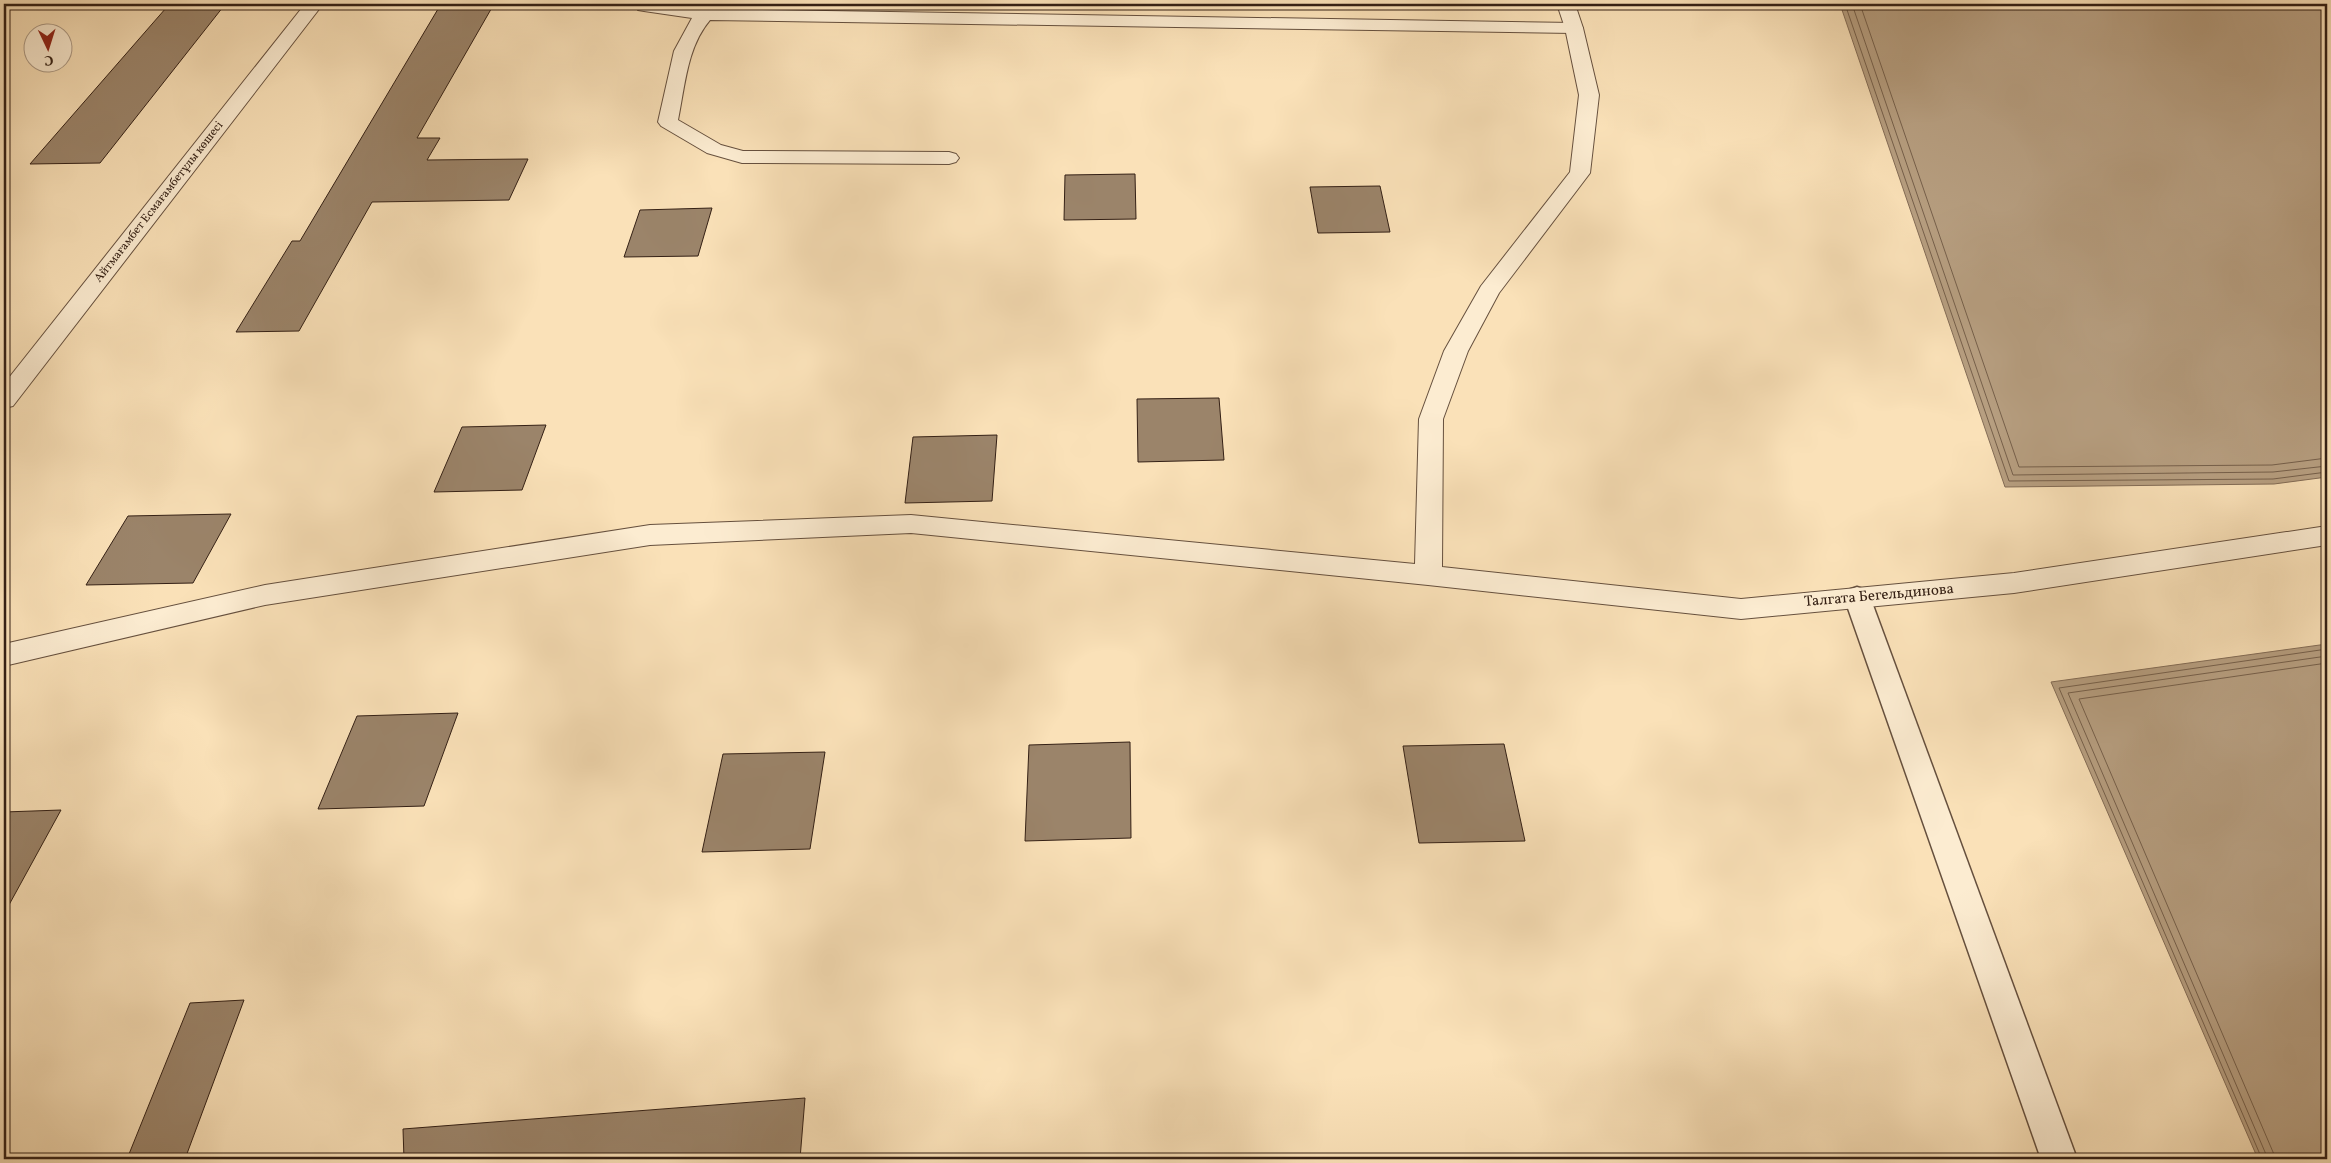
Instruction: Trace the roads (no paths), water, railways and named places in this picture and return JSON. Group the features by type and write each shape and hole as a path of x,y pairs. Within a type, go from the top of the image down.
{"street":[{"name":"Айтмағамбет Есмағамбетұлы көшесі","path":"4,400 314,4"},
{"path":"644,4 644,6 705,14 1574,28"},
{"path":"1428,575 1431,419 1453,360 1489,291 1580,173 1590,95 1574,28 1566,4"},
{"path":"705,14 693,26 685,45 668,122 714,149 742,157 949,158"},
{"name":"Талгата Бегельдинова","path":"4,655 265,595 650,535 911,524 1428,575 1741,609 2014,583 2327,536"}],"lane":[{"path":"1857,598 2060,1159"}],"water":[{"path":"1840,4 2327,4 2327,477 2274,484 2005,487"},
{"path":"2327,644 2327,1159 2258,1159 2051,682"}]}
